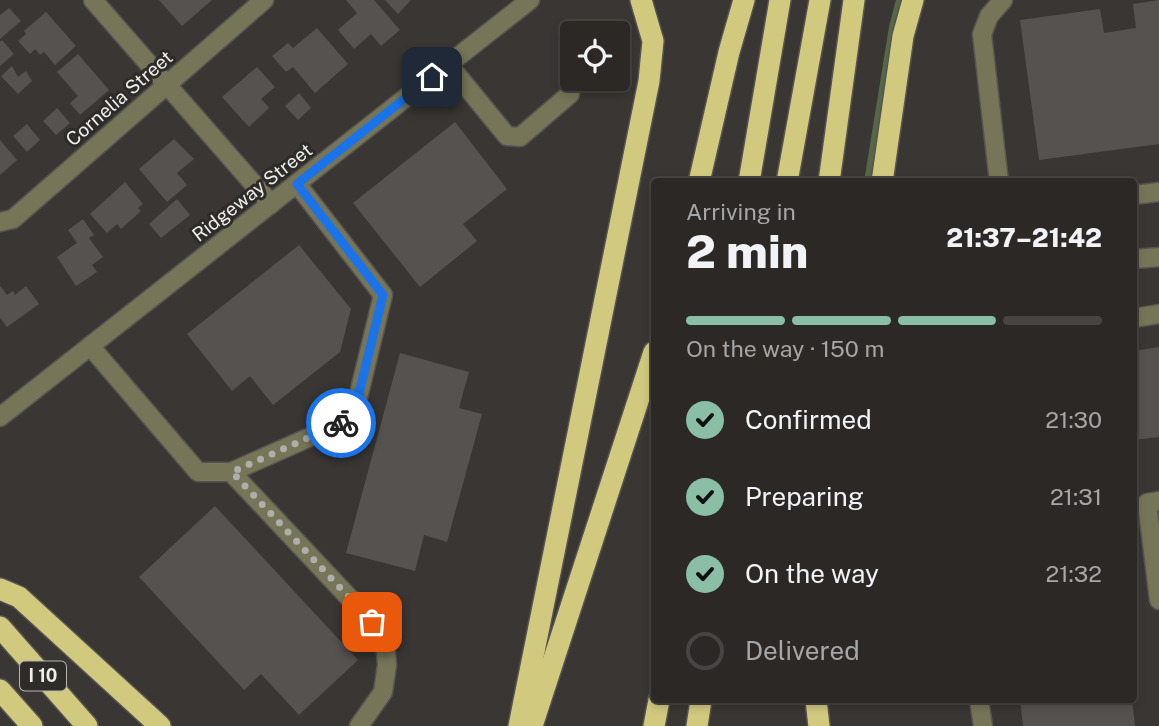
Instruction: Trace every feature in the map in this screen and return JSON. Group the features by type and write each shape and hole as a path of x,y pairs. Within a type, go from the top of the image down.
{"highway":[{"path":"519,726 649,81 653,41 641,0"},
{"path":"700,178 744,0"},
{"path":"750,178 780,0"},
{"path":"788,178 820,0"},
{"path":"830,178 854,0"},
{"path":"883,178 903,36 913,0"},
{"path":"532,726 651,361"},
{"path":"0,589 19,597 160,726"},
{"name":"I 10","path":"0,627 87,726"},
{"path":"0,690 32,726"},
{"path":"654,726 658,703"},
{"path":"697,726 701,703"},
{"path":"816,703 819,726"},
{"path":"829,726 831,703"}],"street":[{"path":"93,0 271,204"},
{"name":"Cornelia Street","path":"0,222 13,219 264,0"},
{"name":"Ridgeway Street","path":"0,416 530,0"},
{"path":"999,178 982,34 989,16 1003,0"},
{"path":"448,64 507,136 520,137 570,94"},
{"path":"90,346 198,472 232,472 353,418 383,295 297,184"},
{"path":"1137,195 1159,192"},
{"path":"1137,259 1159,257"},
{"path":"1137,318 1159,314"},
{"path":"232,472 372,622 385,641 387,664 383,692 359,726"},
{"path":"1159,501 1147,503 1159,600"},
{"path":"979,703 983,726"}],"building":[{"path":"159,0 212,0 182,26"},
{"path":"346,0 374,0 400,30 381,46 371,34 354,49 338,30 357,13"},
{"path":"385,0 411,0 398,14"},
{"path":"1159,0 1159,144 1039,160 1020,20 1100,9 1104,33 1136,28 1133,4"},
{"path":"9,8 21,21 0,39 0,15"},
{"path":"46,12 76,46 55,65 44,52 40,55 35,49 30,54 18,41 26,34 24,31"},
{"path":"317,28 348,64 315,93 293,67 286,72 272,56 288,43 293,48"},
{"path":"2,40 14,54 0,66 0,42"},
{"path":"78,54 109,90 80,115 70,103 78,96 57,72"},
{"path":"12,66 18,77 26,71 32,81 18,94 1,76"},
{"path":"257,67 275,87 261,99 269,108 249,127 222,97"},
{"path":"299,93 311,108 298,120 285,106"},
{"path":"57,108 70,123 56,135 43,121"},
{"path":"455,122 507,189 463,224 477,241 420,287 353,203"},
{"path":"27,124 40,140 27,152 13,136"},
{"path":"174,139 194,159 177,173 187,185 167,202 139,169"},
{"path":"0,140 17,160 0,175"},
{"path":"125,182 143,204 138,208 141,211 121,229 117,224 107,233 90,214"},
{"path":"177,199 190,215 161,238 149,224"},
{"path":"83,219 94,235 89,238 103,257 92,265 97,272 76,286 57,257 77,243 68,230"},
{"path":"299,245 351,309 340,352 273,405 250,376 232,391 187,334"},
{"path":"0,286 7,295 13,291 15,295 26,286 39,304 7,327 0,318"},
{"path":"1159,347 1159,437 1137,440 1137,351"},
{"path":"400,353 469,372 459,408 482,414 447,542 424,535 415,571 346,553"},
{"path":"215,506 358,660 299,715 261,674 244,690 139,577"},
{"path":"1020,703 1132,703 1135,726 1023,726"}],"waterway":[{"path":"868,178 892,27 899,0"}],"way so far":[{"path":"341,423 232,472 372,622"}],"route":[{"path":"341,423 353,418 383,295 297,184 432,77"}]}
